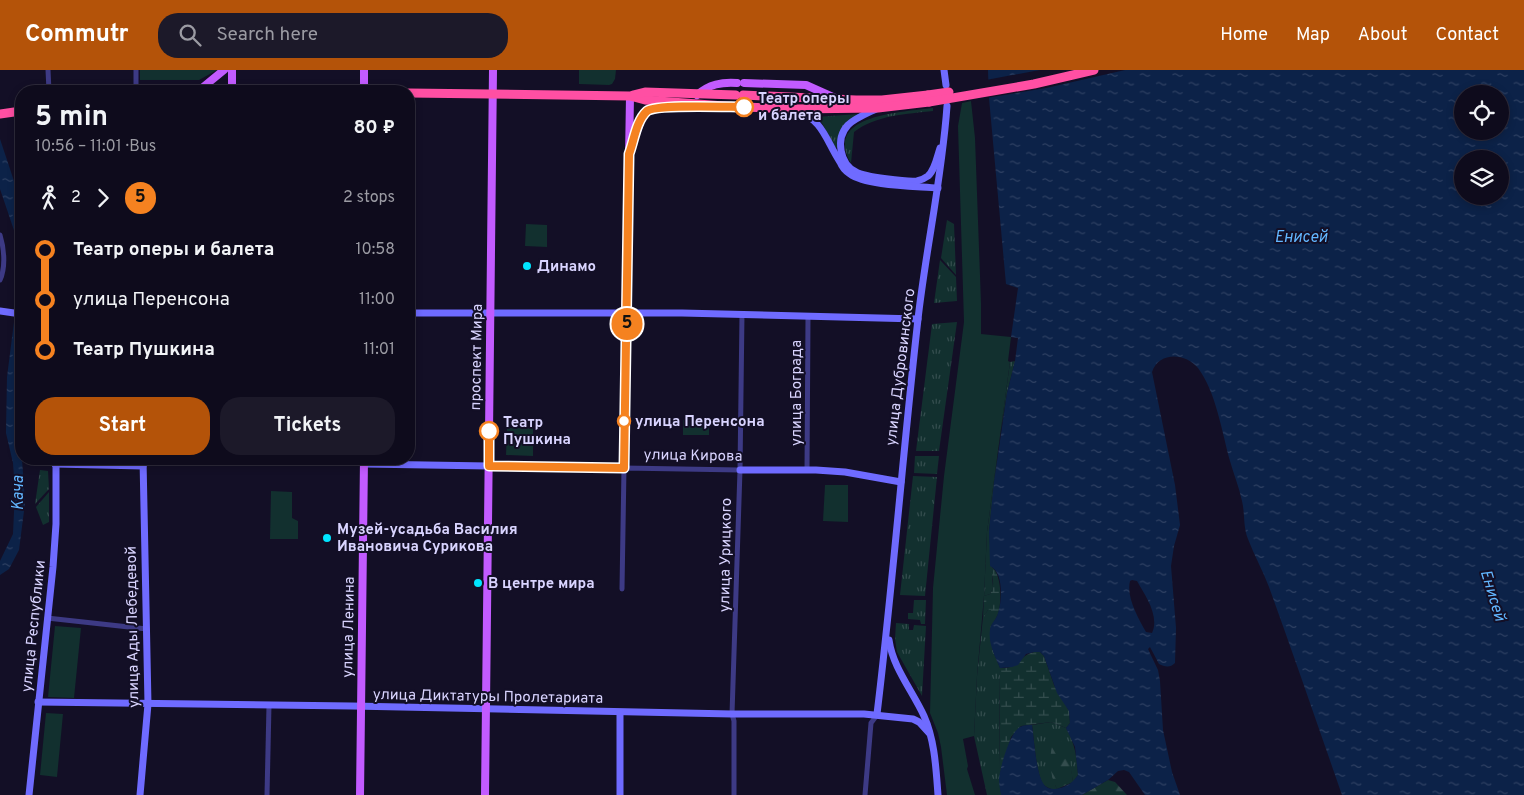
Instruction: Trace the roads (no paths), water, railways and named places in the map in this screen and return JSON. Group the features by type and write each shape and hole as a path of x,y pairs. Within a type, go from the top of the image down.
{"highway":[{"path":"415,93 630,96 646,100 718,106 794,109 878,108 1072,70"},
{"path":"630,96 644,92 882,100 928,98 1034,84 1094,70"},
{"path":"0,114 15,112"}],"main road":[{"path":"206,85 224,70"},
{"path":"232,70 232,85"},
{"path":"364,70 364,85"},
{"name":"проспект Мира","path":"485,795 493,70"},
{"path":"697,94 703,89 721,82 806,85 837,99"},
{"path":"624,468 630,96"},
{"path":"629,154 641,120 649,109 718,106"},
{"name":"улица Ленина","path":"360,795 364,465"},
{"name":"улица Кирова","path":"489,466 624,468"}],"street":[{"path":"48,70 49,85"},
{"path":"136,70 136,85"},
{"path":"944,70 946,86"},
{"name":"улица Дубровинского","path":"865,795 871,723 877,714 887,632 900,482 918,319 938,188 947,106"},
{"path":"878,108 849,124 842,136 841,153 850,168 856,173 915,181 923,179 930,174 945,133"},
{"path":"794,109 812,118 821,127 842,166 847,173 855,178 938,188"},
{"path":"0,235 3,270 0,280"},
{"path":"0,312 15,313"},
{"path":"415,313 742,314 918,319"},
{"name":"улица Урицкого","path":"734,795 734,721 732,714 740,470 742,314"},
{"name":"улица Бограда","path":"807,470 808,317"},
{"name":"улица Кирова","path":"415,463 489,466"},
{"name":"улица Республики","path":"29,795 55,542 56,465"},
{"name":"улица Ады Лебедевой","path":"140,795 148,704 143,465"},
{"path":"622,589 624,468"},
{"name":"улица Кирова","path":"624,468 807,470 845,472 900,482"},
{"path":"47,618 147,629"},
{"name":"улица Дубровинского","path":"887,632 890,649 896,664 924,717 930,733 935,758 938,795"},
{"name":"улица Диктатуры Пролетариата","path":"38,702 732,714 877,714"},
{"path":"267,795 269,706"},
{"path":"620,712 620,795"},
{"path":"877,714 916,720 930,733"}],"water":[{"name":"Енисей","path":"988,70 1524,70 1524,795 1342,795 1269,587 1246,534 1241,496 1214,400 1198,368 1187,359 1173,356 1160,360 1152,372 1175,485 1180,525 1171,566 1176,628 1175,663 1171,666 1159,664 1150,647 1148,649 1158,670 1163,730 1172,772 1180,795 1145,795 1129,772 1124,770 1118,771 1108,780 1082,795 1001,795 999,779 1003,759 1016,730 1023,726 1032,725 1039,771 1046,787 1057,789 1063,787 1078,775 1075,747 1066,728 1070,723 1069,711 1057,693 1044,656 1040,652 1026,654 1018,665 1000,668 990,640 990,628 999,608 1001,587 998,574 990,566 989,531 1007,393 1015,361 1018,338 1011,337 1018,288 1006,284","holes":["1132,580 1137,581 1153,613 1154,626 1152,633 1146,632 1131,600 1129,587"]},
{"path":"0,139 15,184 15,233 0,189"},
{"name":"Кача","path":"15,314 15,465 22,465 25,503 19,550 9,569 0,575 0,561 13,534 15,491 13,463 6,433 7,377"}],"place":[{"name":"Театр оперы и балета","path":"744,107"},
{"name":"Динамо","path":"527,266"},
{"name":"улица Перенсона","path":"624,421"},
{"name":"Театр Пушкина","path":"489,431"},
{"name":"Музей-усадьба Василия Ивановича Сурикова","path":"327,538"},
{"name":"В центре мира","path":"478,583"}]}
